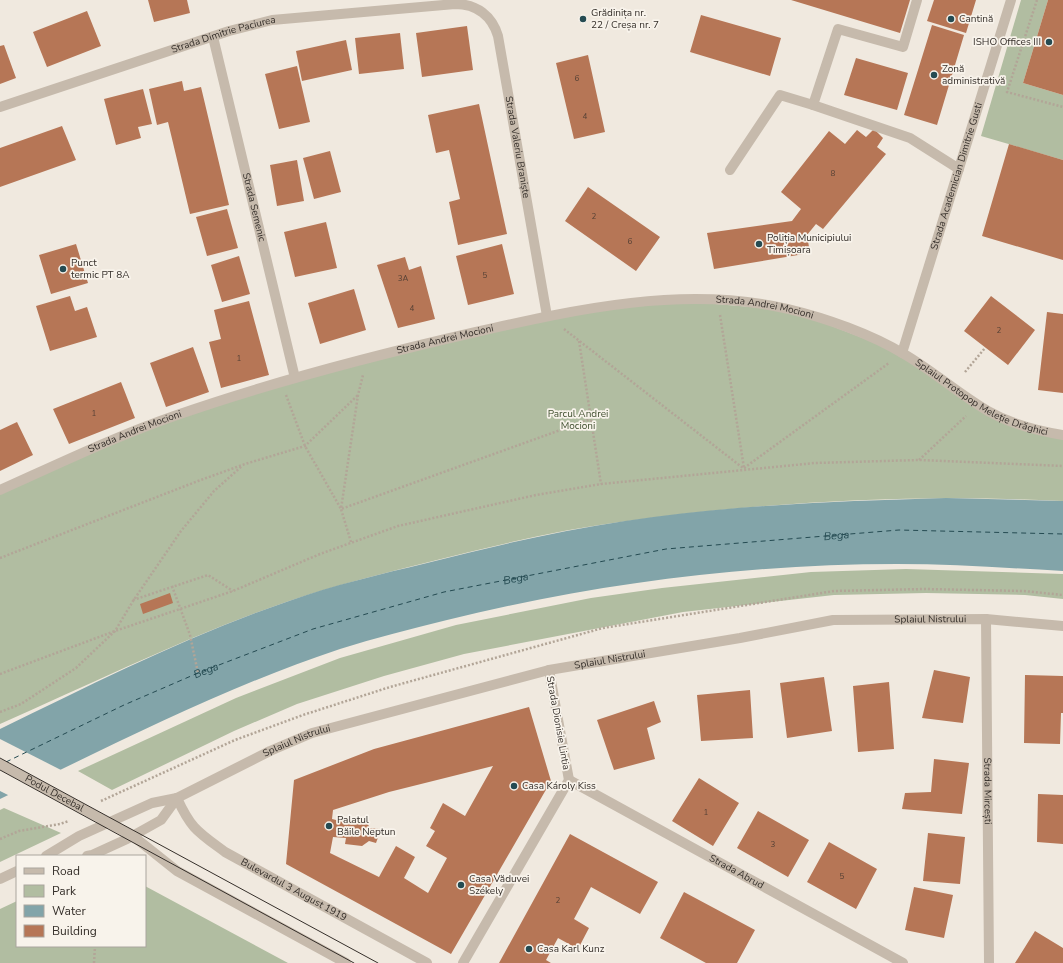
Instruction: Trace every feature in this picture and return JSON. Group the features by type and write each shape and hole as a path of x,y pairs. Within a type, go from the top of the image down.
{"street":[{"path":"813,105 838,29 903,47 917,0"},
{"name":"Strada Academician Dimitrie Gusti","path":"902,353 1011,0"},
{"name":"Strada Dimitrie Paciurea","path":"0,107 257,23 284,18 455,4"},
{"name":"Strada Valeriu Braniște","path":"455,4 472,6 483,12 493,24 498,36 547,316"},
{"name":"Strada Semenic","path":"214,37 295,378"},
{"path":"730,170 780,95 910,138 959,169"},
{"name":"Strada Andrei Mocioni","path":"0,490 118,438 175,416 281,382 368,358 547,316 632,304 718,299 746,302 797,312 837,324 902,353"},
{"name":"Splaiul Protopop Meleție Drăghici","path":"902,353 978,404 1015,423 1045,432 1063,435"},
{"name":"Splaiul Nistrului","path":"48,855 79,836 152,803 177,798 270,751 312,733 549,670 740,638 833,620 986,619 1063,626"},
{"name":"Strada Mircești","path":"986,619 989,963"},
{"name":"Strada Dionisie Lintia","path":"463,963 569,780 549,670"},
{"name":"Podul Decebal","path":"0,764 110,822"},
{"name":"Strada Abrud","path":"569,780 903,963"},
{"name":"Splaiul Nistrului","path":"92,855 133,836 161,820 177,798"},
{"name":"Bulevardul 3 August 1919","path":"177,798 187,819 196,831 225,852 427,963"},
{"path":"110,822 133,836 178,871 346,963"},
{"path":"0,879 16,871"}],"path":[{"path":"1037,0 1007,92 1063,107"},
{"path":"718,299 744,468"},
{"path":"547,316 744,468"},
{"path":"579,341 601,484"},
{"path":"965,372 985,348"},
{"path":"744,468 902,353"},
{"path":"341,509 358,395 368,358"},
{"path":"281,382 305,446 341,509 352,542"},
{"path":"0,558 244,464 305,446 358,395"},
{"path":"919,460 978,404"},
{"path":"341,509 591,419"},
{"path":"0,674 115,631 233,591 320,554 398,526 536,495 601,484 744,468 815,462 919,460 1063,466"},
{"path":"0,712 21,704 76,668 115,631 133,601 181,531 214,491 244,464"},
{"path":"133,601 172,586 208,575 233,591"},
{"path":"172,586 190,635 198,672"},
{"path":"0,839 19,831 69,821"},
{"path":"94,963 95,947"}],"green space":[{"path":"1021,0 1048,0 1023,83 1063,95 1063,160 981,136"},
{"name":"Parcul Andrei Mocioni","path":"679,301 790,310 902,353 985,409 1063,435 1063,501 954,498 791,504 736,508 603,524 530,538 379,575 289,601 252,614 179,644 0,724 0,490 57,464 242,393 547,316"},
{"path":"906,569 1063,574 1063,599 1025,595 926,593 834,595 683,612 464,654 384,676 297,704 234,731 112,790 78,771 236,698 340,658 456,625 591,598 662,588 811,572"},
{"path":"4,808 61,833 0,862 0,810"},
{"path":"146,887 288,963 0,963 0,909 16,901 16,947 146,947"}],"water":[{"name":"Bega","path":"946,498 1063,501 1063,571 918,564 840,565 784,568 670,578 614,586 502,607 380,637 296,664 253,681 167,719 0,799 0,729 179,644 252,614 306,595 375,576 501,545 576,529 625,521 745,507 825,502"}],"pier":[{"path":"0,739 63,771 10,796 0,791"}],"building":[{"path":"148,0 187,0 190,13 154,22"},
{"path":"791,0 910,0 900,33"},
{"path":"934,0 976,0 966,33 927,21"},
{"name":"ISHO Offices III","path":"1048,0 1063,0 1063,95 1023,83"},
{"path":"87,11 101,46 47,67 33,32"},
{"path":"701,15 781,38 770,76 690,52"},
{"name":"Zonă administrativă","path":"932,25 964,35 937,125 904,115"},
{"path":"467,26 473,70 422,77 416,33"},
{"path":"400,33 404,69 359,74 355,38"},
{"path":"346,40 352,70 302,81 296,51"},
{"path":"4,45 16,78 0,84 0,46"},
{"path":"588,55 605,132 574,139 556,63"},
{"path":"856,58 908,73 897,110 844,95"},
{"path":"297,66 310,122 279,129 265,74"},
{"path":"182,81 184,91 201,87 229,205 190,214 168,122 157,125 149,89"},
{"path":"143,89 152,124 138,127 141,138 116,145 104,99"},
{"path":"479,104 507,234 458,245 449,202 460,199 449,150 436,153 428,115"},
{"path":"62,126 76,160 0,187 0,148"},
{"path":"874,129 883,138 877,147 886,154 823,229 816,224 807,235 810,253 714,269 707,233 792,221 801,209 781,192 829,131 845,144 857,130 866,137"},
{"path":"1009,144 1063,160 1063,260 982,236"},
{"path":"330,151 341,192 314,199 303,158"},
{"path":"297,160 304,201 277,206 270,165"},
{"path":"588,187 660,237 636,271 565,221"},
{"path":"227,209 238,248 207,256 196,217"},
{"path":"326,222 337,268 295,277 284,232"},
{"name":"Punct termic PT 8A","path":"76,244 88,283 51,294 39,255"},
{"path":"502,244 514,294 468,305 456,256"},
{"path":"239,256 250,294 222,302 211,265"},
{"path":"405,257 409,270 421,266 435,319 398,328 377,265"},
{"path":"354,289 366,330 320,344 308,303"},
{"path":"70,296 75,311 87,307 97,337 50,351 36,306"},
{"path":"991,296 1035,330 1008,365 964,331"},
{"path":"249,301 269,375 221,388 209,342 221,339 214,310"},
{"path":"1047,312 1063,314 1063,393 1038,390"},
{"path":"193,347 209,392 166,407 150,363"},
{"path":"121,382 135,418 69,444 53,409"},
{"path":"17,422 33,455 0,471 0,430"},
{"path":"170,593 173,603 143,614 140,604"},
{"path":"934,670 970,677 963,723 922,718"},
{"path":"1025,675 1063,676 1063,713 1061,713 1060,744 1024,743"},
{"path":"824,677 832,731 787,738 780,683"},
{"path":"889,682 894,749 858,752 853,686"},
{"path":"750,690 753,738 701,741 697,695"},
{"path":"654,701 661,722 647,728 655,759 614,770 597,720"},
{"path":"529,707 551,781 451,954 286,864 294,780 374,749","holes":["493,766 465,816 443,803 430,828 435,831 426,846 447,858 428,893 404,878 415,857 396,846 379,877 330,853 333,837 346,838 345,844 362,846 369,841 376,843 381,829 370,828 365,819 349,817 348,823 332,819 333,810 389,792"]},
{"path":"934,759 969,763 962,814 902,809 905,793 931,792"},
{"path":"699,778 739,803 713,846 672,821"},
{"path":"1038,794 1063,795 1063,844 1037,842"},
{"path":"758,811 809,840 788,877 737,848"},
{"path":"928,833 965,837 960,884 923,881"},
{"path":"570,834 658,882 640,914 591,887 574,919 589,928 578,949 558,938 546,960 551,963 499,963"},
{"path":"829,842 877,869 856,909 807,882"},
{"path":"914,887 953,895 944,938 905,930"},
{"path":"684,892 755,930 737,963 706,963 660,938"},
{"path":"1035,931 1063,948 1063,963 1015,963"}],"ferry route":[{"path":"6,762 124,705 198,673 313,629 444,592 666,549 899,530 1063,534"}],"tram line":[{"path":"0,758 378,963"},
{"path":"0,770 354,963"}],"place":[{"name":"Grădinița nr. 22 / Creșa nr. 7","path":"583,19"},
{"name":"Cantină","path":"951,19"},
{"name":"ISHO Offices III","path":"1049,42"},
{"name":"Zonă administrativă","path":"934,75"},
{"name":"Poliția Municipiului Timișoara","path":"759,244"},
{"name":"Punct termic PT 8A","path":"63,269"},
{"name":"Casa Károly Kiss","path":"514,786"},
{"name":"Palatul Băile Neptun","path":"329,826"},
{"name":"Casa Văduvei Székely","path":"461,885"},
{"name":"Casa Karl Kunz","path":"529,949"}]}
